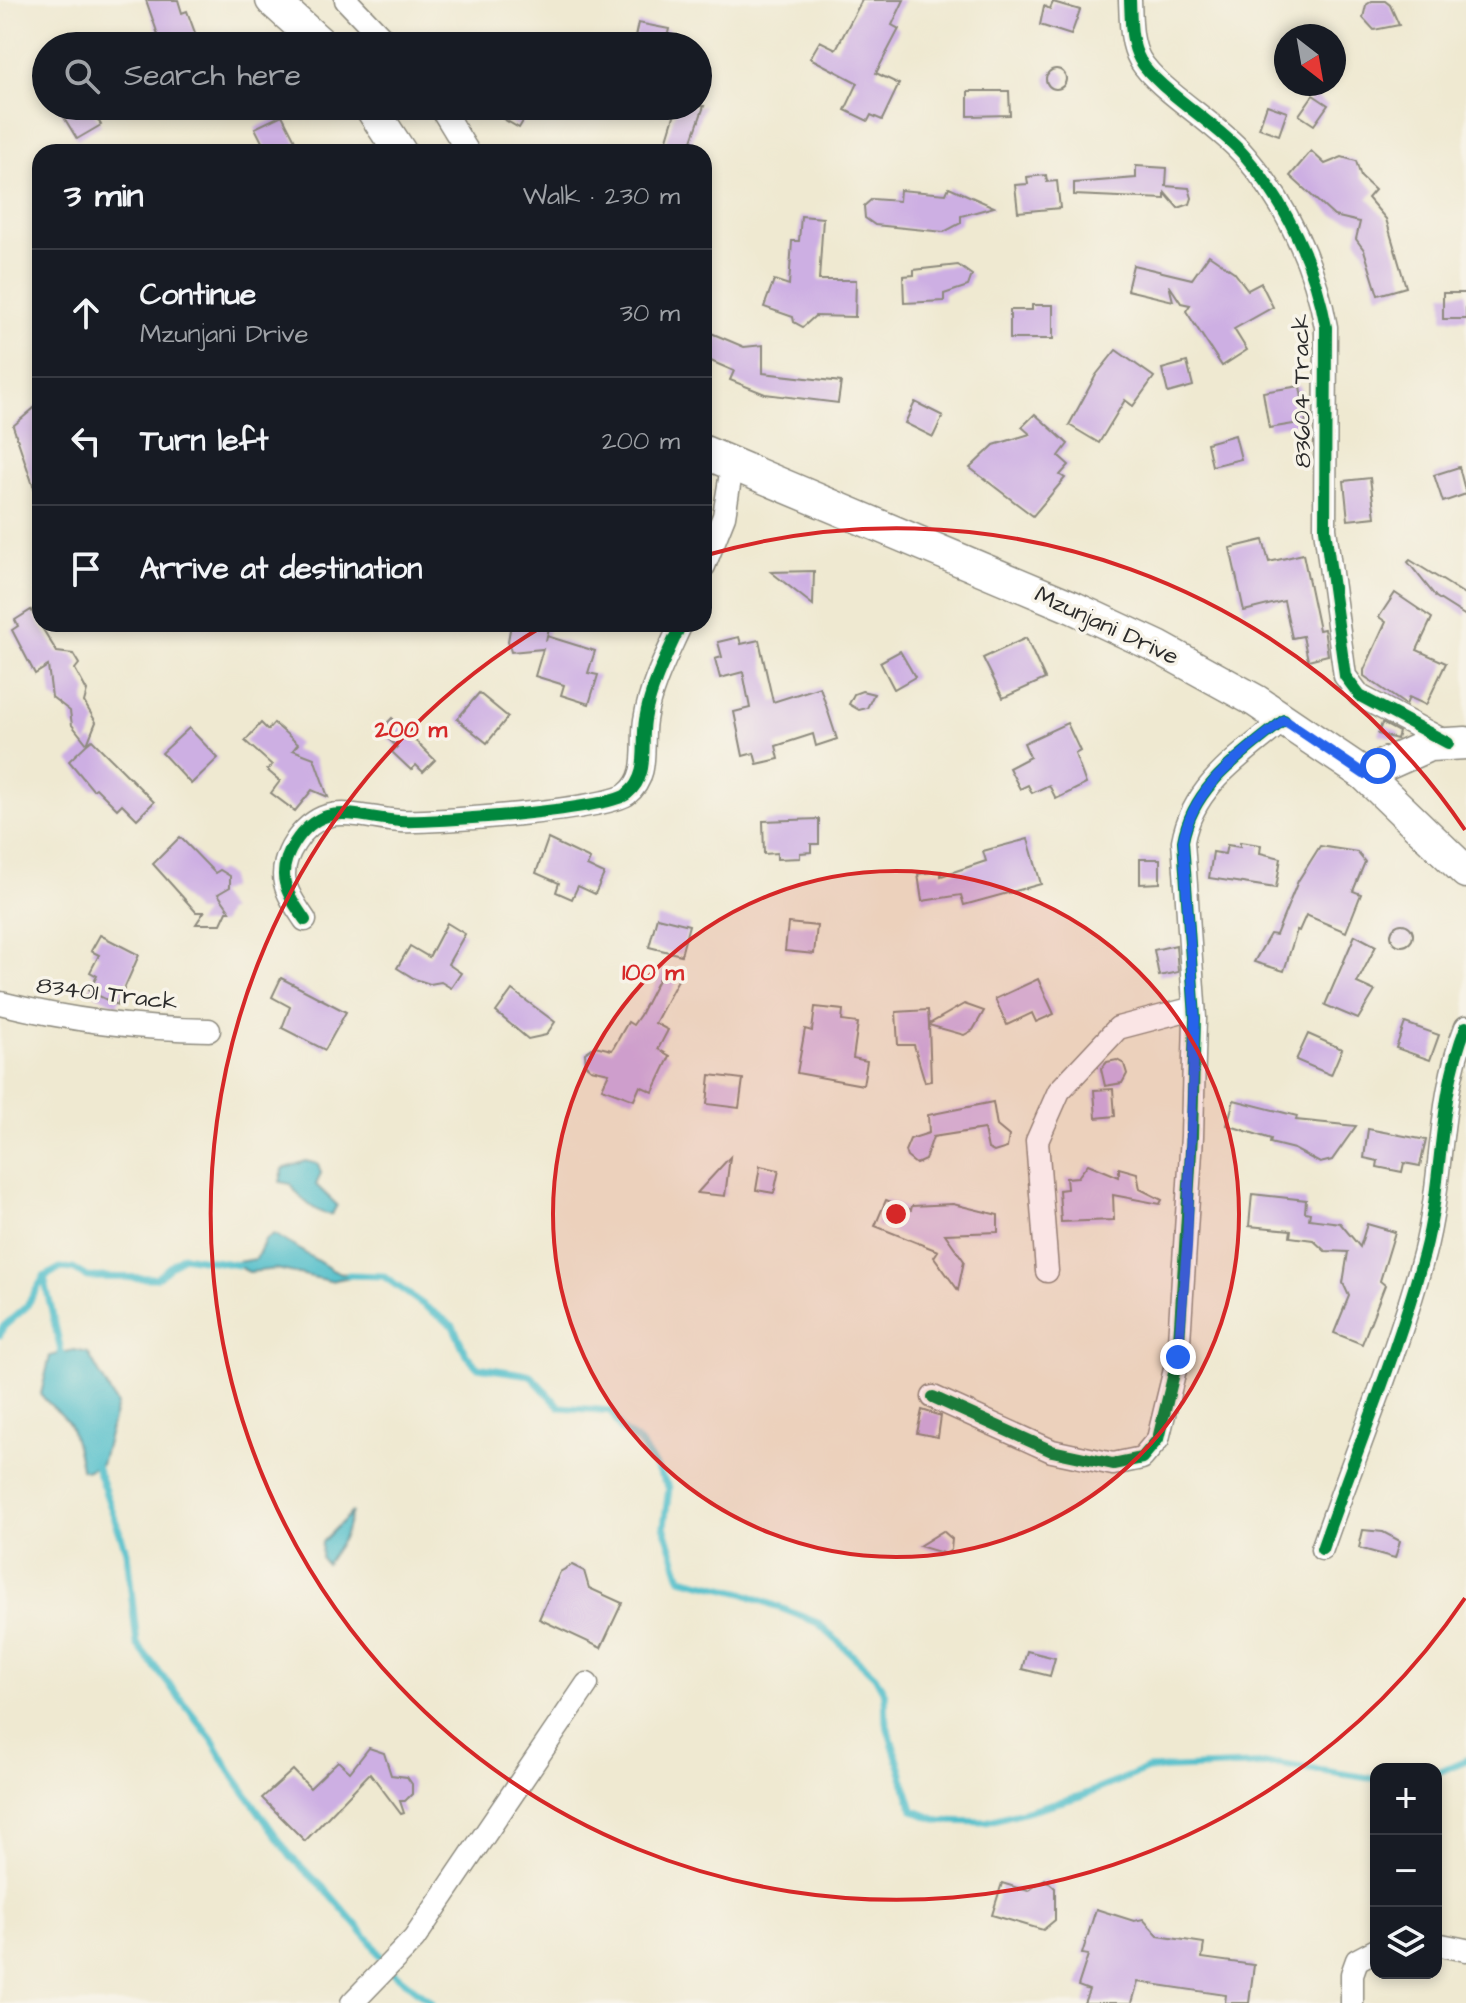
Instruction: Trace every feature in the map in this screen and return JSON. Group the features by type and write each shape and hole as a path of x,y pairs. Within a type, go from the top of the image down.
{"main road":[{"path":"272,0 307,32"},
{"path":"379,120 395,144"},
{"name":"Mzunjani Drive","path":"712,456 1158,647 1284,720 1364,774 1466,872"},
{"path":"1364,774 1402,754 1457,743"}],"street":[{"path":"346,0 377,32"},
{"name":"83604 Track","path":"1130,0 1133,39 1140,59 1151,75 1207,118 1265,181 1292,226 1321,296 1326,327 1325,529 1345,676 1360,696 1457,743"},
{"path":"449,120 463,144"},
{"path":"712,546 724,516 732,467"},
{"path":"305,920 288,892 284,866 307,828 329,815 402,821 597,806 627,795 643,770 644,722 651,694 678,632"},
{"path":"933,1397 1052,1451 1113,1464 1131,1462 1151,1450 1164,1424 1178,1357 1191,1167 1194,1008 1183,841 1187,817 1216,777 1284,720"},
{"name":"83401 Track","path":"0,1003 49,1015 152,1029 209,1030"},
{"path":"1047,1271 1037,1141 1059,1091 1118,1028 1194,1008"},
{"path":"1322,1549 1424,1256 1439,1190 1453,1060 1466,1027"},
{"path":"352,2003 414,1939 587,1684"},
{"path":"1442,1945 1466,1950"},
{"path":"1352,2003 1352,1974 1357,1960 1370,1953"}],"water":[{"path":"306,1161 318,1164 321,1173 316,1185 337,1205 332,1214 314,1209 291,1184 280,1182 283,1169"},
{"path":"274,1234 334,1271 355,1276 330,1281 277,1269 249,1272 231,1263 256,1259 265,1240"},
{"path":"74,1350 88,1353 117,1405 101,1464 86,1471 81,1469 69,1424 41,1394 50,1356"},
{"path":"352,1512 344,1537 326,1564 321,1558 322,1542"}],"building":[{"path":"146,0 178,0 182,13 187,11 195,32 157,32"},
{"path":"862,0 904,0 892,25 899,29 876,73 899,84 882,120 871,115 868,121 845,110 858,83 810,58 820,41 836,49"},
{"path":"1372,1 1385,1 1390,5 1399,25 1374,30 1363,18 1366,5"},
{"path":"1053,2 1080,10 1071,35 1040,25 1044,6 1050,9"},
{"path":"638,23 669,29 668,32 636,32"},
{"path":"1056,69 1063,72 1066,79 1063,86 1056,89 1049,86 1046,79 1049,72"},
{"path":"968,91 1009,91 1010,115 968,116"},
{"path":"1312,96 1328,105 1314,125 1299,115"},
{"path":"1267,105 1287,112 1279,135 1259,128"},
{"path":"65,120 98,120 101,125 77,139"},
{"path":"272,120 285,120 297,144 263,144 255,128"},
{"path":"505,120 524,120 519,128"},
{"path":"673,120 699,120 691,144 665,144"},
{"path":"1311,151 1325,164 1342,157 1356,161 1361,177 1375,190 1368,198 1386,219 1406,287 1378,295 1364,250 1356,239 1360,222 1334,216 1290,176"},
{"path":"1136,166 1167,168 1166,186 1189,188 1190,204 1178,208 1165,193 1165,199 1074,195 1074,183 1136,178"},
{"path":"1046,175 1047,182 1057,181 1060,208 1018,212 1015,185 1028,184 1027,177"},
{"path":"949,187 994,207 961,216 961,223 944,232 875,225 865,218 864,206 872,199 899,201 900,190 946,194"},
{"path":"801,216 823,218 819,280 856,280 855,317 815,316 803,327 794,322 793,317 764,307 774,280 789,285 792,241 799,241"},
{"path":"1209,255 1234,272 1248,290 1261,283 1273,307 1234,329 1247,350 1222,366 1186,311 1190,305 1181,303 1169,285 1173,301 1127,290 1133,265 1192,279"},
{"path":"958,265 972,275 968,286 944,294 944,301 904,303 903,276 914,275 914,270"},
{"path":"1443,293 1466,293 1466,319 1443,319"},
{"path":"1032,305 1053,305 1053,339 1010,339 1010,310 1032,310"},
{"path":"712,333 744,347 763,345 763,373 841,382 838,403 765,394 730,380 734,371 712,361"},
{"path":"1116,350 1154,377 1133,406 1125,400 1099,443 1069,425 1096,375"},
{"path":"1187,362 1193,386 1168,393 1162,369"},
{"path":"1300,386 1306,422 1269,428 1263,392"},
{"path":"915,402 943,416 933,437 905,423"},
{"path":"32,410 32,482 13,426"},
{"path":"1035,414 1068,444 1059,456 1069,465 1060,475 1065,478 1033,516 970,468 994,445 1030,434 1022,427"},
{"path":"1235,435 1241,459 1212,466 1207,443"},
{"path":"1459,467 1466,494 1443,502 1434,475"},
{"path":"1370,478 1375,517 1348,520 1344,481"},
{"path":"1263,540 1269,562 1303,554 1319,630 1324,629 1328,655 1308,660 1303,636 1292,638 1284,601 1244,611 1230,548"},
{"path":"1410,560 1466,595 1466,616 1436,597 1408,562"},
{"path":"814,571 813,605 771,572"},
{"path":"1395,593 1432,618 1417,650 1446,663 1426,705 1409,697 1406,705 1364,676 1386,622 1379,617"},
{"path":"31,610 32,632 45,632 57,652 73,654 79,664 75,669 87,691 84,702 96,722 87,744 72,725 70,711 52,697 48,666 35,674 12,630 18,626 15,620"},
{"path":"510,632 548,632 547,636 595,651 588,673 598,675 589,704 561,695 564,685 535,676 543,649 511,652"},
{"path":"739,637 741,644 759,640 773,702 820,687 837,739 816,746 813,734 776,746 779,759 757,764 754,753 743,756 734,712 750,708 743,672 720,678 715,659 722,657 718,642"},
{"path":"1026,638 1045,679 1003,698 983,658"},
{"path":"900,651 915,677 894,689 880,662"},
{"path":"862,691 874,694 867,708 859,710 849,704 854,694"},
{"path":"479,693 508,717 487,743 457,719"},
{"path":"392,718 435,760 423,772 416,765 411,770 392,752 397,747 380,731"},
{"path":"261,723 268,730 274,723 298,744 293,750 314,758 328,797 312,790 295,811 271,793 280,781 267,770 272,765 245,741"},
{"path":"1067,723 1080,751 1075,754 1086,784 1056,799 1049,785 1032,793 1028,785 1020,789 1009,768 1030,757 1024,743"},
{"path":"1382,723 1399,732 1397,739 1378,734"},
{"path":"189,728 218,758 191,784 162,753"},
{"path":"92,740 154,802 137,819 122,804 117,809 96,788 93,790 69,761"},
{"path":"819,819 819,844 811,844 811,852 800,853 800,858 777,859 777,853 764,854 763,821"},
{"path":"180,837 215,873 220,870 230,876 230,887 218,894 230,911 227,911 221,924 196,924 204,912 196,912 153,864"},
{"path":"548,839 590,859 587,866 604,874 595,894 578,886 572,899 556,892 559,883 536,873"},
{"path":"1028,839 1041,884 964,905 961,895 922,901 918,874 941,871 941,876 986,861 983,851"},
{"path":"1240,842 1261,845 1260,853 1281,858 1276,888 1209,878 1213,852 1225,854 1227,845 1240,847"},
{"path":"1320,846 1357,852 1365,862 1353,891 1361,894 1346,932 1306,915 1297,930 1284,971 1254,962 1270,934 1276,935 1298,881"},
{"path":"1140,859 1160,859 1160,883 1140,884"},
{"path":"657,917 689,925 681,955 649,947"},
{"path":"447,923 465,934 448,964 461,973 451,988 441,982 430,984 415,979 397,968 410,946 429,957"},
{"path":"788,923 817,926 814,954 785,951"},
{"path":"1402,924 1410,927 1413,935 1410,943 1402,946 1394,943 1391,935 1394,927"},
{"path":"100,935 139,955 117,1005 89,991 97,976 90,972 99,955 91,951"},
{"path":"1355,935 1376,946 1357,983 1375,991 1358,1019 1325,1005"},
{"path":"1176,945 1178,972 1159,976 1154,950"},
{"path":"663,970 679,978 655,1023 668,1030 658,1049 670,1056 653,1092 640,1086 634,1100 602,1088 609,1073 586,1065 585,1053 595,1046 612,1050 628,1022 633,1025 640,1015"},
{"path":"281,978 346,1012 325,1050 282,1028 290,1007 272,997"},
{"path":"1038,979 1054,1014 1036,1022 1032,1013 1007,1025 995,999"},
{"path":"512,990 555,1022 546,1035 528,1039 496,1012"},
{"path":"964,1004 984,1011 973,1030 964,1035 929,1025 931,1081 925,1082 914,1045 898,1045 896,1012 928,1010 929,1024"},
{"path":"815,1007 843,1010 842,1021 858,1023 853,1058 867,1061 863,1085 797,1073 805,1029 812,1031"},
{"path":"1405,1023 1439,1035 1430,1060 1396,1048"},
{"path":"1308,1034 1342,1049 1331,1075 1296,1060"},
{"path":"1117,1060 1124,1064 1127,1074 1122,1083 1105,1086 1101,1069 1107,1062"},
{"path":"710,1075 743,1079 739,1108 707,1104"},
{"path":"1113,1089 1115,1116 1096,1118 1094,1090"},
{"path":"1234,1100 1297,1116 1296,1120 1356,1126 1332,1160 1320,1163 1294,1149 1270,1143 1271,1139 1227,1125"},
{"path":"993,1102 997,1126 1009,1136 1007,1148 994,1152 988,1149 984,1129 933,1137 925,1160 916,1164 907,1157 905,1151 910,1139 929,1133 928,1115"},
{"path":"1368,1129 1426,1140 1420,1166 1404,1163 1402,1172 1377,1167 1378,1161 1364,1158"},
{"path":"730,1157 725,1196 697,1193"},
{"path":"1088,1164 1119,1177 1119,1168 1137,1173 1140,1189 1162,1200 1160,1204 1113,1195 1114,1220 1061,1222 1059,1190 1067,1189 1066,1178 1078,1177"},
{"path":"760,1166 779,1170 774,1193 756,1190"},
{"path":"1252,1194 1306,1200 1305,1212 1310,1213 1309,1219 1340,1223 1360,1247 1367,1224 1395,1232 1380,1281 1385,1285 1362,1344 1334,1333 1349,1296 1343,1283 1348,1252 1325,1251 1313,1240 1290,1237 1291,1230 1249,1226"},
{"path":"886,1200 911,1210 912,1206 953,1204 998,1215 998,1232 945,1234 964,1261 958,1290 934,1257 938,1251 875,1226"},
{"path":"922,1410 941,1416 938,1437 917,1433"},
{"path":"1363,1530 1383,1532 1400,1541 1395,1558 1359,1548"},
{"path":"943,1531 952,1539 951,1550 946,1554 919,1546"},
{"path":"572,1565 584,1571 589,1588 622,1603 601,1648 539,1619 560,1572"},
{"path":"1027,1651 1055,1658 1050,1676 1022,1669"},
{"path":"369,1748 384,1753 391,1775 407,1777 412,1784 412,1794 405,1801 400,1801 404,1813 401,1814 370,1773 305,1841 262,1798 293,1770 310,1788 338,1761 350,1772"},
{"path":"1045,1879 1055,1888 1055,1920 1043,1930 992,1915 1002,1883 1028,1891"},
{"path":"1096,1909 1134,1921 1143,1919 1158,1936 1204,1943 1202,1958 1254,1965 1249,2003 1225,2003 1226,1995 1138,1982 1132,2003 1084,2003 1089,1990 1078,1986 1088,1955 1082,1954"}],"waterway":[{"path":"0,1335 3,1327 26,1307 44,1277 60,1268 73,1269 87,1277 156,1278 183,1256 238,1265"},
{"path":"349,1275 383,1276 453,1326 466,1354 477,1367 530,1375 560,1407 611,1411 621,1430 640,1443 669,1488 664,1526 681,1578 743,1593 818,1623 875,1676 885,1694 886,1722 913,1810 940,1821 986,1822 1081,1796 1148,1769 1277,1764 1370,1778"},
{"path":"44,1277 63,1360"},
{"path":"94,1460 127,1553 137,1644 212,1739 230,1771 291,1857 327,1891 371,1942 388,1968 432,2003"},
{"path":"1442,1770 1466,1760"}],"cycle path":[{"path":"1130,0 1133,38 1140,60 1160,83 1233,144 1260,174 1286,214 1314,281 1326,327 1325,529 1345,676 1360,696 1448,743"},
{"path":"305,920 286,888 286,863 302,834 309,826 327,816 354,815 400,821 480,818 588,805 627,794 642,770 645,720 651,695 677,632"},
{"path":"933,1397 1052,1451 1113,1464 1142,1458 1158,1439 1178,1357 1192,1136 1195,1018 1183,841 1188,821 1208,787 1236,759 1284,720"},
{"path":"1322,1549 1389,1365 1424,1254 1450,1082 1466,1027"}],"route":[{"path":"1178,1357 1187,1246 1195,1018 1183,841 1187,817 1199,796 1216,777 1284,720 1364,774 1378,766"}]}
